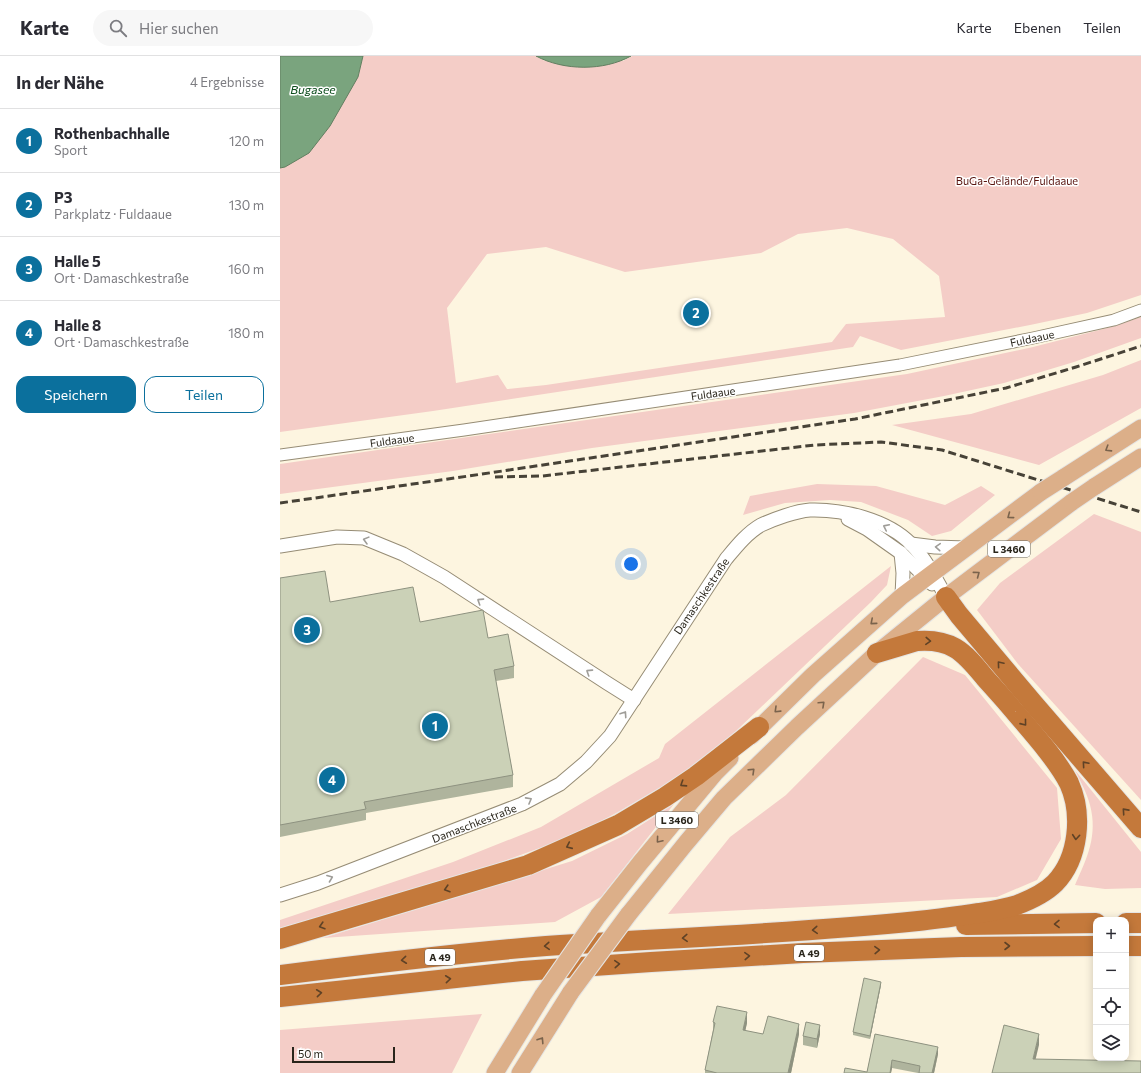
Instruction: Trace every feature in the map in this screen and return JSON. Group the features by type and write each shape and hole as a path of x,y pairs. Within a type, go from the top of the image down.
{"highway":[{"path":"946,597 959,615 1028,697 1141,828"},
{"path":"854,928 947,918 1014,906 1032,898 1054,884 1069,861 1075,845 1076,828 1074,798 1068,783 1056,762 967,657 954,647 934,640 917,641 877,652"},
{"path":"280,939 528,865 618,825 665,797 696,776 759,727"},
{"name":"A 49","path":"280,975 545,946 854,928 1093,923"},
{"path":"1129,923 1141,923"},
{"name":"A 49","path":"280,997 522,971 659,961 803,953 961,947 1093,946"},
{"path":"1129,946 1141,946"}],"main road":[{"name":"L 3460","path":"495,1073 543,995 598,916 715,773 759,727 813,675 902,596 1041,492 1141,428"},
{"name":"L 3460","path":"520,1073 571,992 628,915 724,798 877,652 946,597 1072,502 1141,457"}],"street":[{"name":"Fuldaaue","path":"280,455 900,365 1114,320 1141,310"},
{"name":"Damaschkestraße","path":"280,895 318,883 522,804 560,784 586,762 610,736 726,558 759,526 778,517 809,510 836,511 871,520 892,530 911,544 930,576 946,597"},
{"name":"Damaschkestraße","path":"836,511 867,529 930,576"},
{"path":"280,546 337,537 364,538 402,554 444,577 634,700"},
{"name":"Damaschkestraße","path":"911,544 935,547 966,548"},
{"path":"901,553 903,574 902,596"}],"green space":[{"name":"BuGa-Gelände/Fuldaaue","path":"363,56 536,56 545,61 623,61 632,56 1141,56 1141,295 1087,313 901,350 860,336 853,347 433,411 280,432 280,168 285,167 358,77","holes":["847,228 893,239 939,276 945,317 846,324 832,342 546,385 507,389 498,375 456,383 447,308 487,254 546,247 625,272 761,253 798,234"]},
{"path":"1141,317 1141,338 1074,362 1004,383 944,396 854,413 592,448 453,471 280,494 280,464 907,374 1033,347 1115,326"},
{"path":"1141,360 1141,408 1039,465 892,425 971,414 1103,375"},
{"path":"817,484 876,486 945,505 981,486 995,495 951,531 932,536 908,520 861,502 830,500 785,503 743,515 750,496"},
{"path":"1094,514 1141,532 1141,800 1018,664 977,610 1000,583"},
{"path":"891,566 887,585 871,602 736,731 699,762 661,787 573,836 485,868 280,928 280,920 453,862 541,827 659,758 665,744"},
{"path":"923,657 965,675 1057,788 1061,839 1037,880 997,897 668,914 730,837 786,795"},
{"path":"1075,770 1141,852 1141,888 1105,889 1075,885 1087,856 1093,827 1089,801"},
{"path":"674,804 601,897 555,922 323,938 572,861 627,834"},
{"path":"482,1014 452,1073 280,1073 280,1030"}],"water":[{"name":"Bugasee","path":"280,56 363,56 358,77 330,126 309,153 285,167 280,168"},
{"path":"536,56 631,56 620,61 596,67 571,67 547,61"}],"building":[{"path":"325,571 330,602 413,587 420,622 483,610 488,638 508,634 514,666 494,670 513,775 364,802 366,809 280,825 280,578"},
{"path":"864,978 881,982 870,1036 853,1032"},
{"path":"717,1006 747,1012 743,1030 763,1034 768,1016 799,1024 788,1073 717,1073 705,1070"},
{"path":"806,1022 820,1025 817,1039 803,1036"},
{"path":"1004,1025 1039,1034 1033,1059 1141,1061 1141,1073 992,1073"},
{"path":"875,1034 938,1047 932,1073 919,1073 920,1066 892,1060 890,1073 844,1073 845,1068 867,1072"}],"railway":[{"path":"280,503 855,419 1006,388 1141,346"},
{"path":"495,477 542,476 815,445 881,442 942,450 1141,512"}],"place":[{"name":"P3","path":"696,313"},
{"name":"Halle 5","path":"307,630"},
{"name":"Rothenbachhalle","path":"435,726"},
{"name":"Halle 8","path":"332,780"}]}
